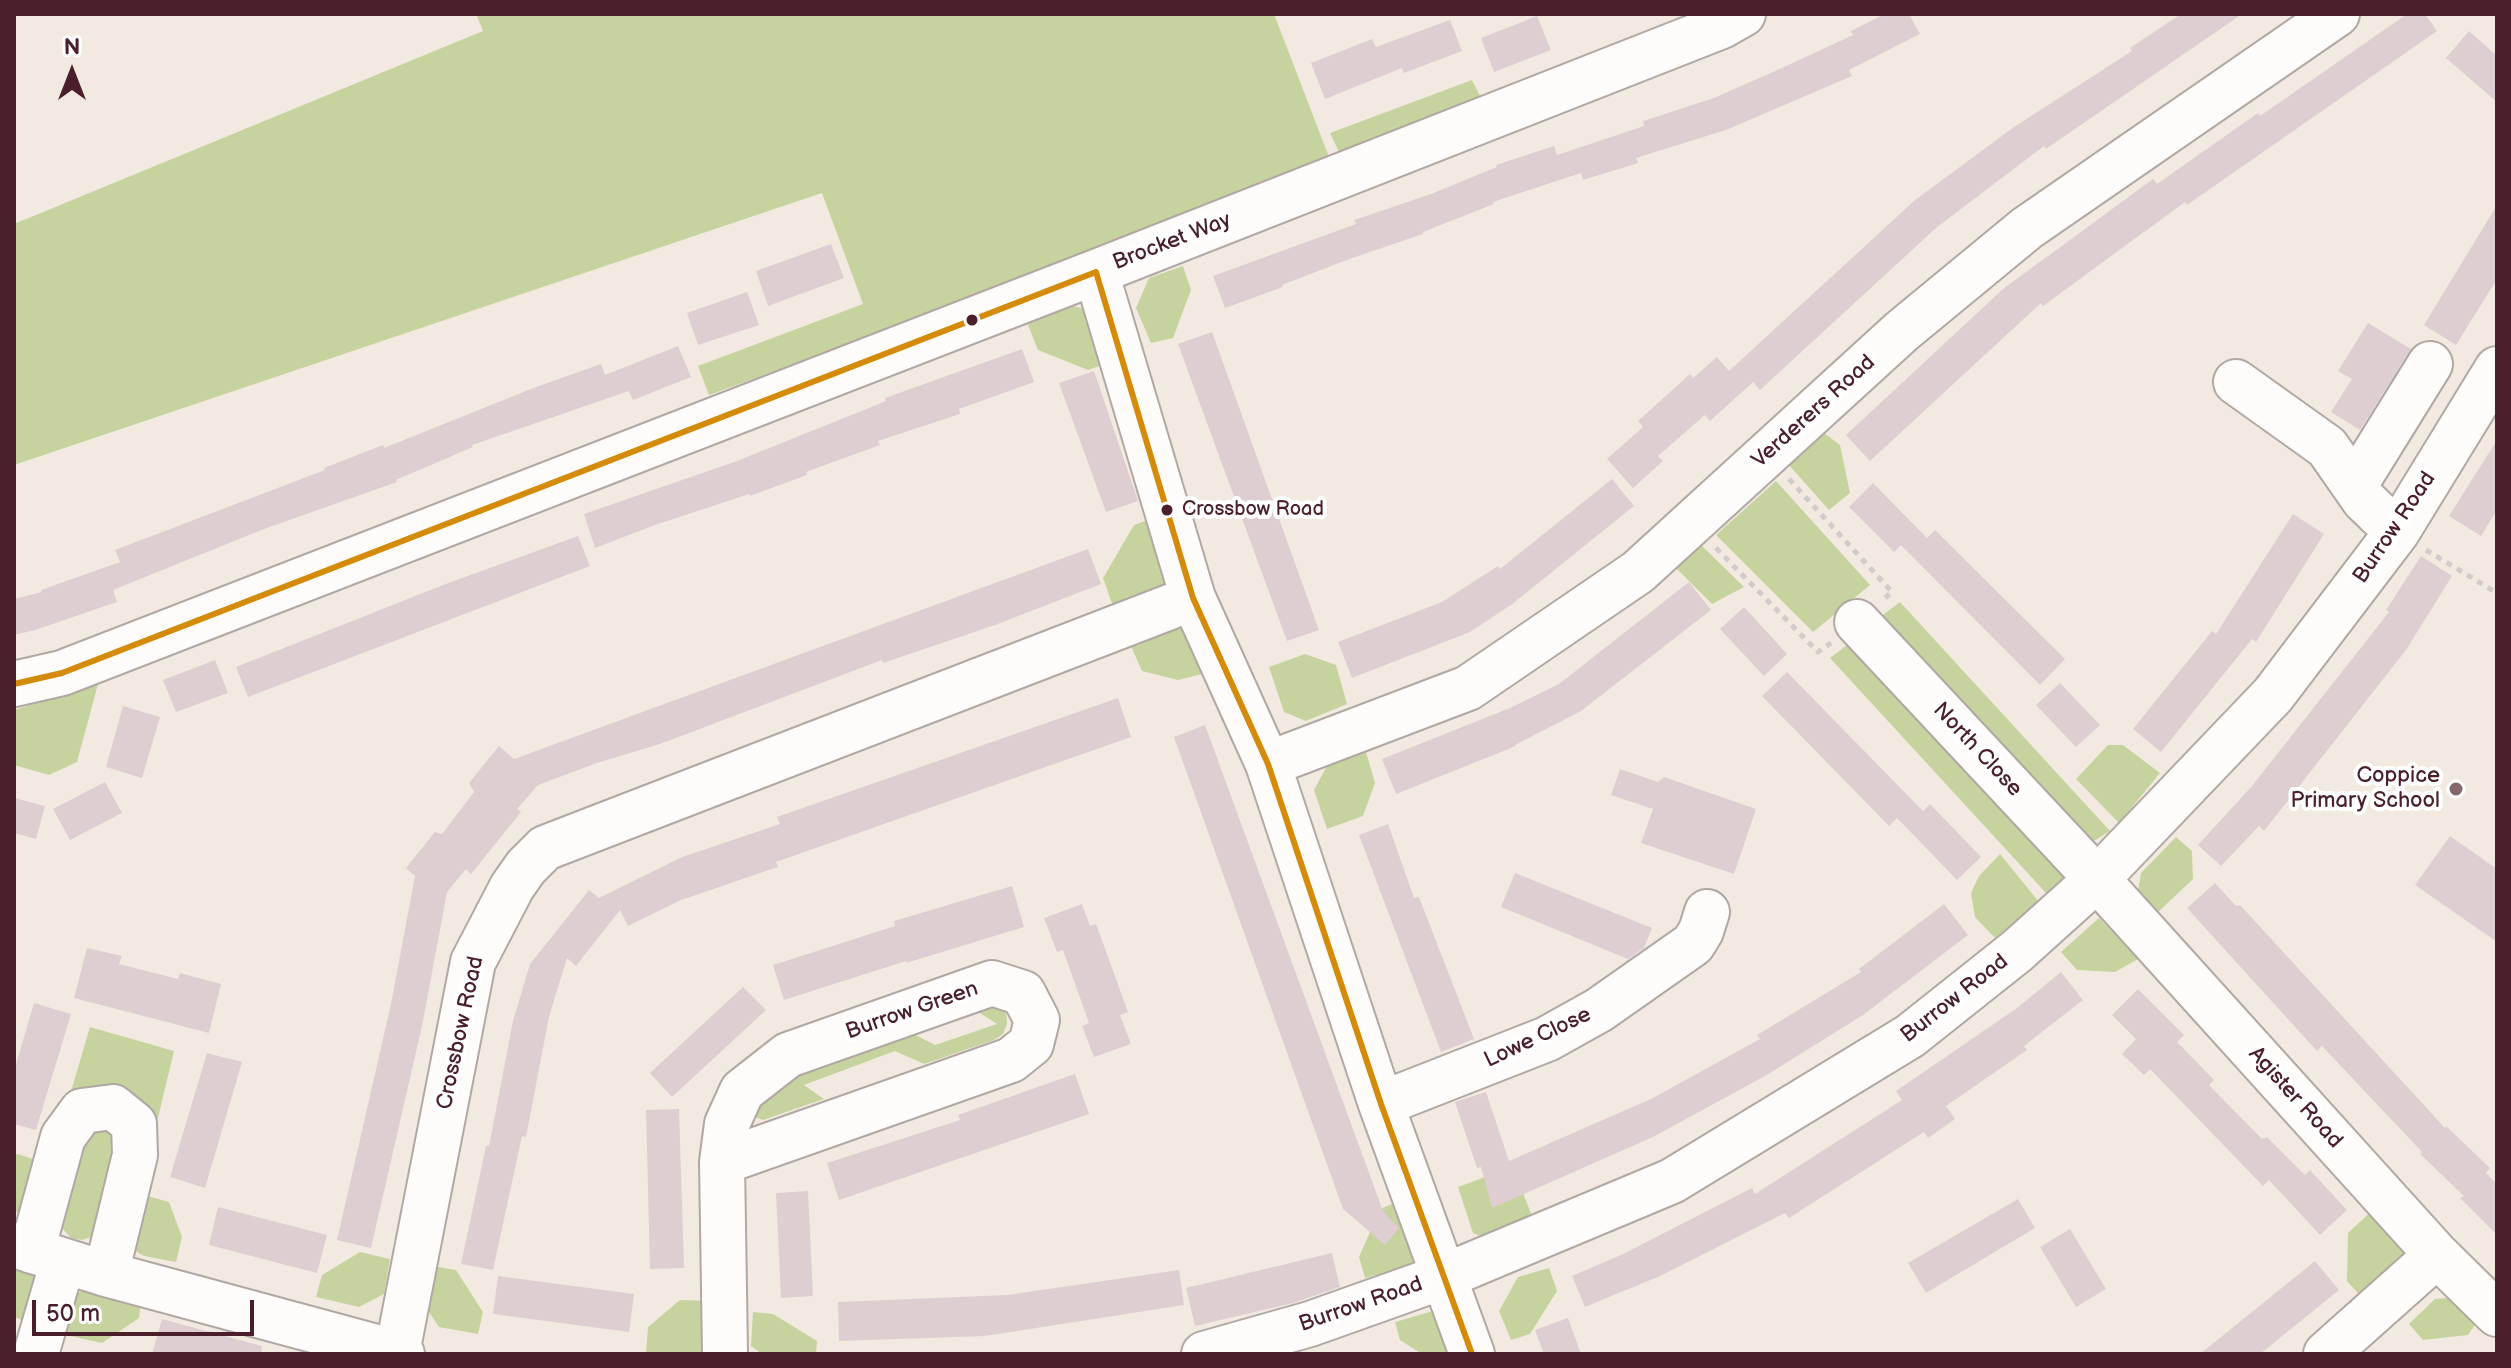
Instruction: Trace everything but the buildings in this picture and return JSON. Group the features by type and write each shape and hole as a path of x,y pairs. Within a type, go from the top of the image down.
{"street":[{"name":"Brocket Way","path":"14,684 62,673 1096,272 1722,26 1743,14"},
{"name":"Verderers Road","path":"1268,764 1468,688 1638,572 1902,331 2027,228 2337,14"},
{"path":"1096,272 1193,598 1268,764 1381,1104 1472,1354"},
{"path":"2355,485 2430,364"},
{"name":"Burrow Road","path":"1204,1354 1310,1324 1445,1276 1672,1181 1910,1036 2017,951 2097,879 2273,695 2397,532 2497,369"},
{"path":"2236,382 2327,447 2364,500 2397,532"},
{"name":"Crossbow Road","path":"399,1354 473,962 512,887 545,848 1193,598"},
{"name":"North Close","path":"1857,622 2097,879"},
{"name":"Agister Road","path":"2097,879 2437,1255 2497,1314"},
{"name":"Lowe Close","path":"1381,1104 1548,1022 1599,1010 1693,944 1707,912"},
{"name":"Burrow Green","path":"722,1162 1011,1060 1031,1044 1037,1020 1023,993 992,983 788,1055 742,1091 727,1124 722,1162 725,1354"},
{"path":"36,1354 36,1252 63,1137 82,1111 113,1107 134,1124 135,1155 106,1274"},
{"path":"36,1252 399,1354"},
{"path":"2326,1354 2437,1255"}],"path":[{"path":"1692,523 1818,652 1892,592 1767,454"},
{"path":"2397,532 2497,593"}],"green space":[{"path":"476,14 1274,14 1329,157 877,342 873,335 709,395 698,366 863,304 822,193 14,465 14,224 483,31"},
{"path":"1472,80 1481,98 1340,154 1330,133"},
{"path":"1183,266 1191,290 1173,338 1151,343 1136,308 1149,278"},
{"path":"1069,305 1081,308 1096,319 1111,362 1088,370 1038,350 1026,320"},
{"path":"1824,433 1840,445 1850,493 1829,510 1788,464"},
{"path":"1776,481 1870,585 1813,632 1716,535"},
{"path":"1156,517 1178,574 1166,589 1114,609 1103,578 1134,525"},
{"path":"1698,542 1744,587 1712,604 1672,564"},
{"path":"1900,602 2110,831 2086,846 1871,624"},
{"path":"1178,624 1200,636 1214,671 1178,680 1142,671 1130,644"},
{"path":"1855,639 2073,872 2046,893 1830,658"},
{"path":"1305,654 1336,665 1347,704 1306,721 1284,712 1269,667"},
{"path":"98,684 77,762 49,775 14,765 14,710"},
{"path":"2108,745 2123,745 2160,773 2119,823 2076,779"},
{"path":"1366,752 1375,783 1363,816 1327,829 1314,790 1329,762"},
{"path":"2176,837 2192,851 2193,879 2157,913 2138,891 2141,873"},
{"path":"2000,854 2039,902 1995,938 1975,917 1971,893 1979,876"},
{"path":"2099,918 2138,959 2115,972 2077,970 2061,952"},
{"path":"991,998 1006,1010 1007,1024 1003,1034 994,1040 924,1064 895,1051 804,1085 824,1099 763,1120 752,1116 763,1090 904,1029 935,1045 997,1024 970,1007"},
{"path":"90,1027 174,1051 155,1130 69,1098"},
{"path":"106,1123 125,1133 97,1235 82,1240 71,1238 62,1228 60,1212 88,1128"},
{"path":"14,1155 47,1164 26,1211 14,1212"},
{"path":"1496,1173 1517,1178 1534,1221 1489,1240 1473,1233 1458,1187"},
{"path":"144,1195 169,1202 182,1237 176,1262 144,1256 135,1251 131,1241"},
{"path":"1409,1197 1425,1247 1410,1266 1365,1278 1359,1257 1380,1209"},
{"path":"2376,1207 2406,1237 2406,1265 2365,1301 2347,1281 2348,1233"},
{"path":"360,1252 390,1259 384,1294 359,1307 316,1297 322,1275"},
{"path":"14,1262 28,1265 42,1285 31,1323 14,1317"},
{"path":"432,1266 456,1270 483,1312 478,1334 439,1327 423,1303"},
{"path":"1549,1268 1557,1291 1530,1334 1511,1340 1499,1311 1518,1277"},
{"path":"100,1284 142,1296 139,1318 102,1343 66,1335 77,1293"},
{"path":"2459,1297 2481,1316 2468,1335 2423,1340 2409,1324 2435,1299"},
{"path":"680,1300 712,1301 713,1341 698,1354 646,1354 648,1327"},
{"path":"1433,1311 1465,1354 1422,1354 1400,1340 1395,1322"},
{"path":"753,1312 773,1314 817,1341 816,1354 762,1354 751,1346"}],"transit line":[{"path":"1096,272 1193,598 1268,764 1381,1104 1472,1354"},
{"path":"14,684 62,673 1096,272"}],"place":[{"name":"Crossbow Road","path":"1167,510"},
{"name":"Coppice Primary School","path":"2456,789"}]}
